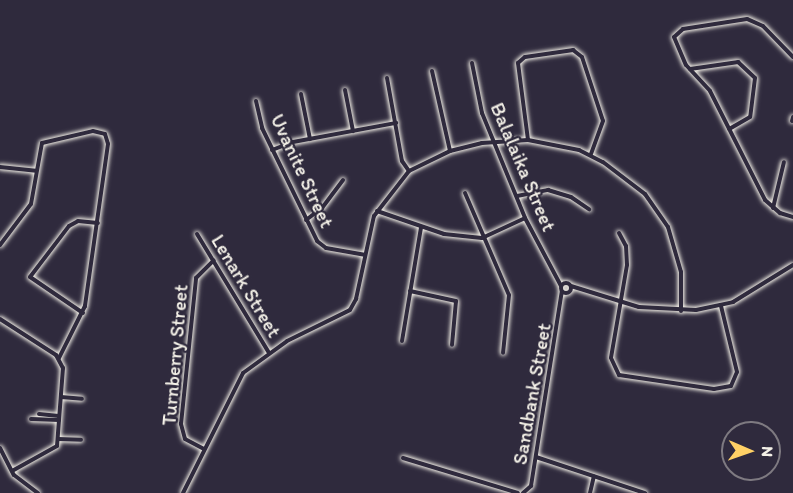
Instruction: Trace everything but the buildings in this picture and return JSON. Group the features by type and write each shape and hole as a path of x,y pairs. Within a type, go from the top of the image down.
{"street":[{"path":"793,57 759,23 739,19 678,31 675,43 690,70 710,91 773,208 793,217"},
{"path":"580,47 578,52 603,121 591,154"},
{"path":"528,140 518,63 531,56 567,50 578,52"},
{"path":"690,70 738,62 755,78 750,117 729,129"},
{"name":"Balalaika Street","path":"472,63 482,113 525,218 560,278 570,288 619,303 681,310 721,306 793,265"},
{"path":"432,71 450,151"},
{"path":"387,78 403,164 408,171"},
{"path":"345,90 353,131"},
{"path":"302,94 310,139"},
{"name":"Uvanite Street","path":"256,101 261,126 306,220 322,246 364,255"},
{"path":"272,150 310,139 396,123"},
{"path":"0,245 29,207 45,140 93,131 105,134 108,141 98,223 83,313 58,358"},
{"path":"183,493 241,375 269,353 350,310 356,299 364,255 377,211 408,171 450,151 495,142 528,140 591,154 638,187 661,215 676,250 681,310"},
{"path":"773,208 784,162"},
{"path":"0,167 36,171"},
{"path":"306,220 322,208 343,180"},
{"path":"517,196 543,189 571,197 589,209"},
{"path":"465,193 482,238 510,299 503,353"},
{"path":"377,211 421,228 482,238 525,218"},
{"path":"83,313 32,280 30,275 70,224 98,223"},
{"path":"402,341 421,228"},
{"path":"619,233 626,246 627,261 611,353 616,372 629,378 723,389 735,382 737,372 721,306"},
{"name":"Lenark Street","path":"197,234 269,353"},
{"name":"Turnberry Street","path":"204,449 186,440 180,426 196,278 214,260"},
{"name":"Balalaika Street","path":"560,278 562,289"},
{"path":"562,289 570,288"},
{"path":"562,289 570,288"},
{"name":"Sandbank Street","path":"563,298 570,288"},
{"name":"Sandbank Street","path":"524,493 531,486 563,298 562,289"},
{"path":"410,291 456,301 459,309 452,345"},
{"path":"0,319 58,358 63,368 58,439 54,448 12,471"},
{"path":"61,397 82,399"},
{"path":"39,414 59,418"},
{"path":"31,419 59,418"},
{"path":"58,439 81,440"},
{"path":"0,448 12,471 38,493"},
{"path":"536,457 645,493"},
{"path":"403,458 518,493"},
{"path":"590,493 594,476"}]}
